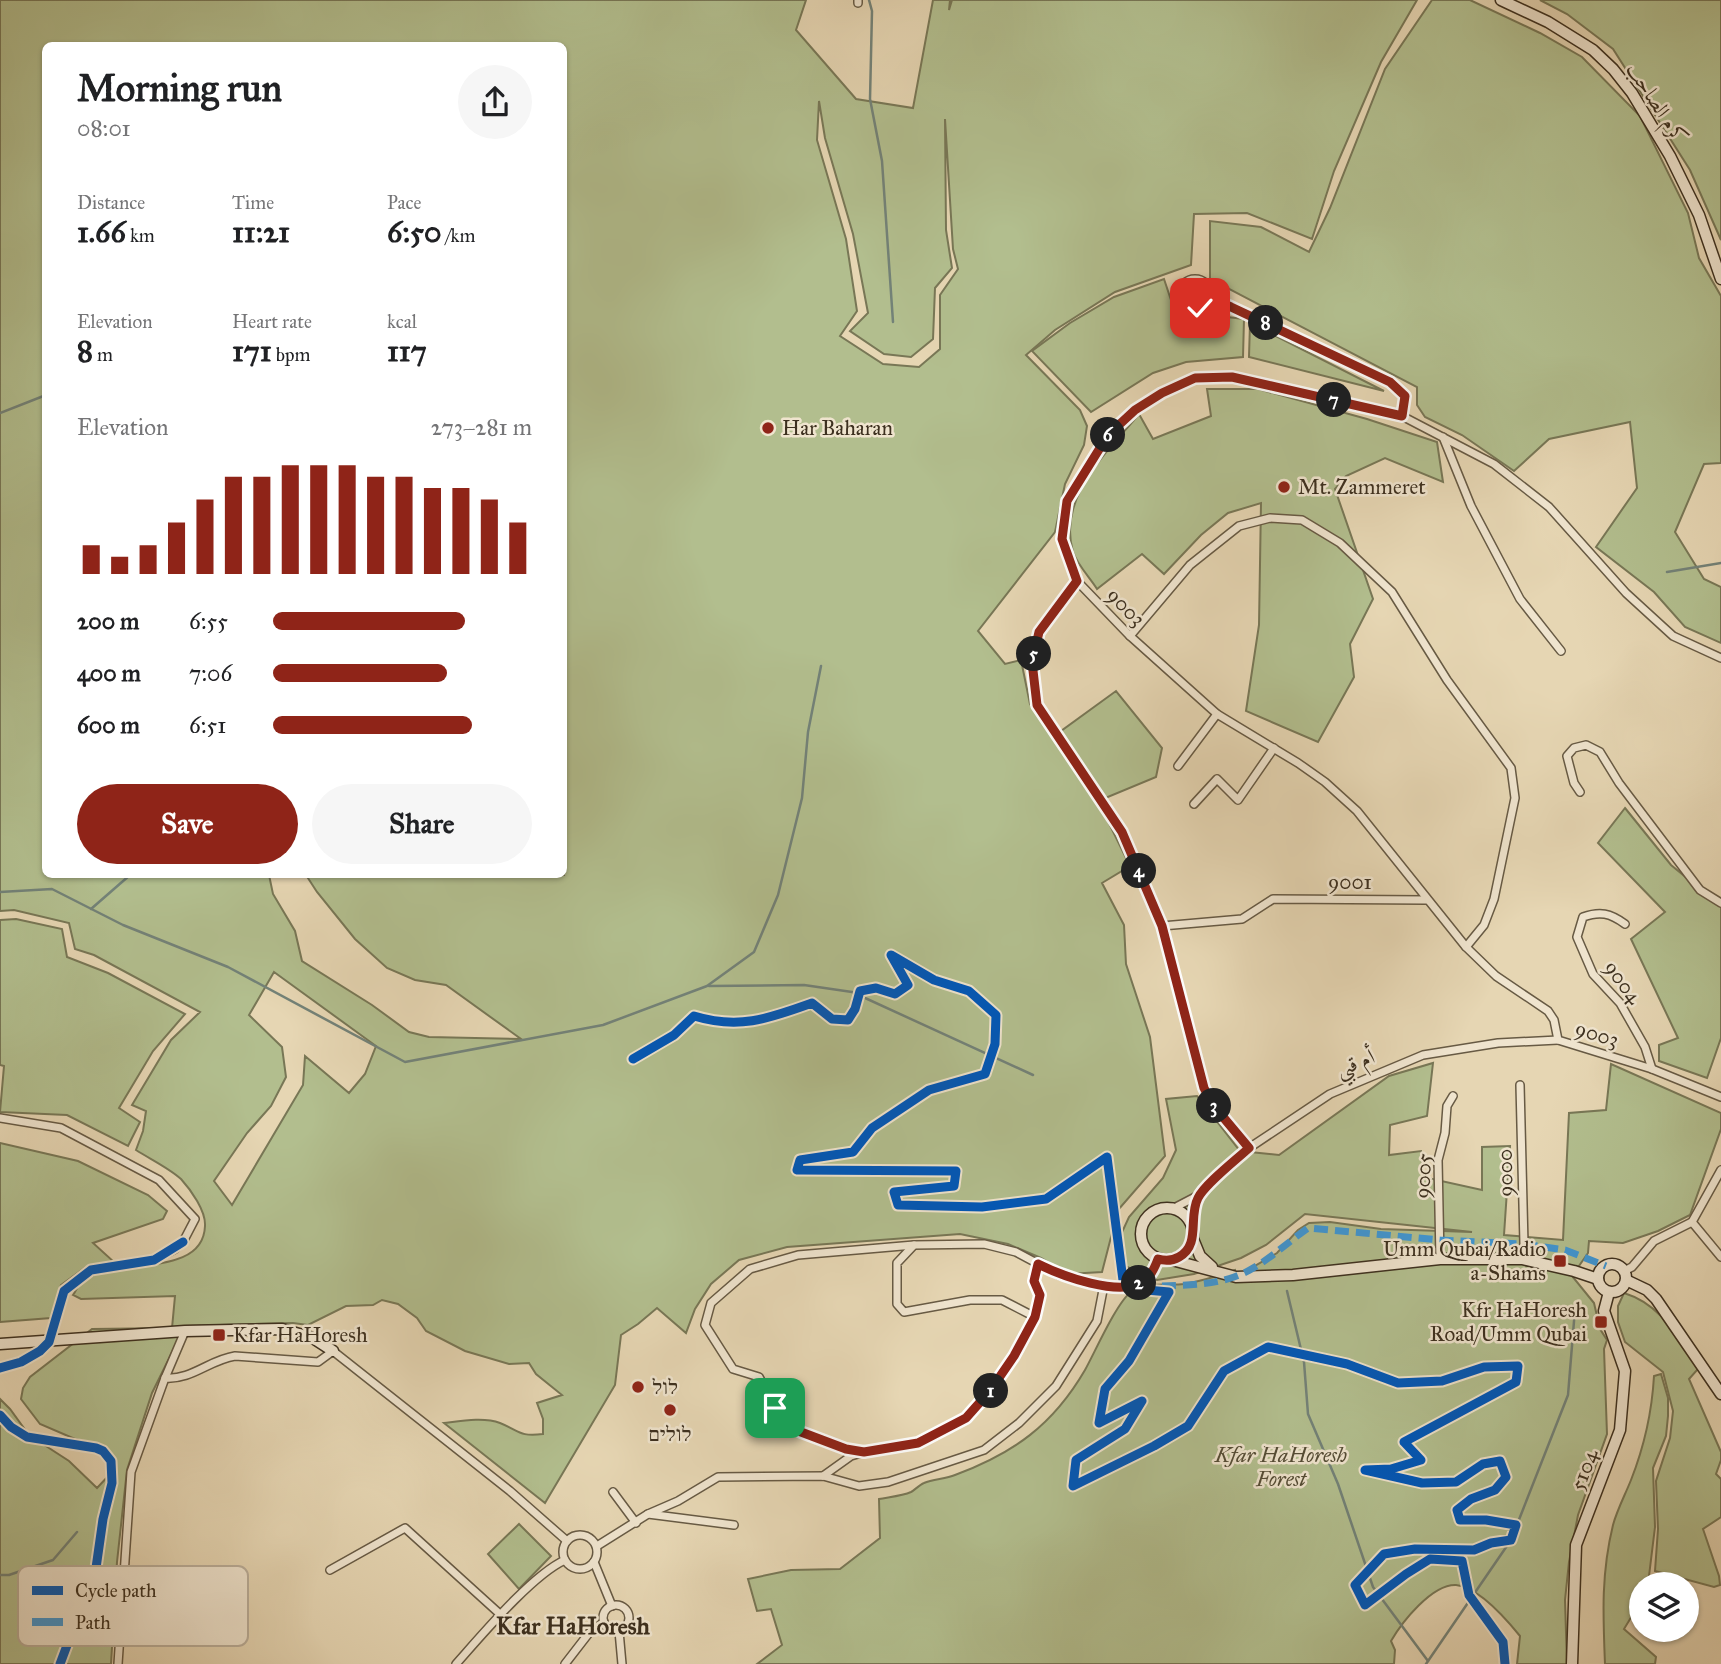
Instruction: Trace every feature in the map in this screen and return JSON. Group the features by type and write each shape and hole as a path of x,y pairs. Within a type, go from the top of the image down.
{"street":[{"name":"كرم الصاحب","path":"1501,0 1548,22 1593,50 1632,93 1670,156 1699,215 1721,279"},
{"path":"1192,280 1202,281 1209,288 1210,298 1200,308 1190,308 1182,299 1181,289 1192,280"},
{"path":"1210,298 1390,382 1405,396 1402,416"},
{"name":"9003","path":"1721,658 1673,636 1626,593 1549,507 1494,464 1402,416 1232,377 1195,378 1162,393 1135,410 1108,435 1067,501 1062,539 1077,581 1130,636 1217,714 1325,782 1357,811 1466,947 1496,976 1548,1011 1554,1020 1558,1040 1652,1069 1721,1097"},
{"path":"1443,437 1471,506 1520,599 1561,651"},
{"path":"1130,636 1190,565 1239,526 1269,517 1301,520 1340,543 1392,592 1447,680 1511,768 1515,799 1494,899 1484,925 1466,947"},
{"path":"1077,581 1039,632 1032,662 1037,705 1122,832 1162,926 1204,1088 1213,1105 1249,1148"},
{"path":"1178,766 1217,714"},
{"path":"1580,792 1574,783 1567,756 1573,748 1586,745 1600,752 1619,783 1700,890 1721,902"},
{"path":"1194,804 1217,779 1238,800 1274,748"},
{"name":"9001","path":"1162,926 1242,919 1273,899 1426,900"},
{"name":"9004","path":"1625,924 1614,915 1597,912 1583,918 1577,936 1593,974 1620,1003 1645,1047 1652,1069"},
{"name":"أم قبي","path":"1165,1208 1176,1207 1199,1195 1249,1148 1330,1094 1423,1055 1498,1043 1558,1040"},
{"name":"9000","path":"1520,1086 1524,1244 1522,1259"},
{"name":"9005","path":"1440,1259 1438,1160 1445,1133 1447,1106 1453,1096"},
{"path":"0,1118 61,1128 159,1180 195,1219 183,1242 175,1249 154,1260 91,1270 64,1291 48,1342"},
{"path":"1721,1170 1692,1223 1654,1241 1625,1276 1618,1291 1609,1292 1601,1287 1598,1279 1600,1271 1609,1265 1616,1265 1625,1276 1656,1298 1721,1394"},
{"path":"1199,1195 1194,1208 1195,1248 1208,1265 1221,1272"},
{"path":"1172,1260 1188,1251 1193,1232 1182,1213 1165,1208 1152,1213 1141,1228 1142,1244 1147,1252 1158,1259 1172,1260 1236,1277 1293,1275 1440,1259 1522,1259 1574,1270 1598,1279"},
{"path":"1692,1223 1721,1257"},
{"path":"864,1452 846,1449 801,1432 775,1408 759,1377 733,1369 705,1325 711,1303 750,1269 798,1255 914,1245 984,1244 1016,1252 1059,1275 1124,1288 1144,1282 1158,1259"},
{"path":"914,1245 897,1264 897,1304 904,1312 970,1300 1002,1300 1035,1317"},
{"path":"823,1476 850,1456 918,1443 966,1418 1009,1365 1035,1317 1040,1295 1034,1281 1038,1264"},
{"path":"597,1546 649,1514 718,1478 823,1476 859,1486 888,1482 984,1450 1019,1423 1056,1386 1097,1321 1104,1285"},
{"name":"5104","path":"1572,1664 1576,1545 1620,1430 1625,1371 1604,1311 1609,1292"},
{"path":"0,1344 185,1331 282,1329 313,1338 334,1351 510,1491 568,1541"},
{"path":"125,1566 131,1472 185,1331"},
{"path":"165,1378 186,1377 229,1357 318,1362 334,1351"},
{"path":"613,1492 636,1523"},
{"path":"649,1514 734,1525"},
{"path":"330,1570 405,1528 501,1615"},
{"path":"572,1537 589,1537 597,1546 597,1557 585,1569 569,1565 565,1560 563,1550 572,1537"},
{"path":"456,1664 501,1615 553,1566 565,1560"},
{"path":"594,1562 612,1606"},
{"path":"565,1664 589,1633 604,1622 606,1610 612,1606 624,1608 628,1615 628,1623 618,1631 611,1630 604,1622"},
{"path":"618,1631 622,1664"},
{"path":"118,1664 119,1646"}],"green space":[{"path":"0,0 806,0 796,30 856,99 913,108 933,0 950,0 949,10 952,0 1417,0 1381,62 1334,171 1312,239 1247,213 1194,214 1191,265 1115,292 1055,330 1026,355 1080,410 1087,426 1084,445 1065,484 1055,532 978,631 1005,664 1021,660 1030,704 1054,736 1116,691 1162,748 1156,777 1098,801 1130,866 1102,883 1124,925 1126,964 1150,1037 1165,1156 1118,1210 1102,1272 1068,1274 1041,1258 1008,1244 960,1234 787,1247 739,1260 711,1284 695,1309 686,1333 657,1308 621,1335 615,1385 545,1503 444,1423 487,1420 524,1434 543,1434 543,1419 537,1403 562,1395 536,1374 529,1363 509,1364 465,1351 426,1331 417,1318 398,1304 382,1300 373,1305 346,1306 308,1325 293,1323 185,1326 152,1393 127,1470 117,1566 18,1566 18,1646 112,1646 111,1664 0,1664 0,1399 29,1435 69,1461 97,1488 113,1471 103,1446 75,1439 40,1424 21,1399 23,1388 30,1377 92,1329 172,1328 175,1296 81,1299 73,1295 81,1283 96,1274 173,1261 189,1254 200,1243 205,1226 200,1207 181,1179 136,1150 146,1111 132,1105 171,1040 200,1012 94,955 75,949 69,923 14,910 0,911","holes":["819,101 825,138 853,234 868,313 850,331 884,354 911,357 933,339 935,288 952,268 946,230 945,119 953,249 958,269 940,295 940,349 919,367 883,364 840,336 857,311 846,239 817,140","274,972 376,1046 365,1074 349,1093 305,1056 303,1085 232,1205 214,1181 247,1133 271,1106 286,1077 282,1047 249,1015"]},
{"path":"1432,0 1470,0 1540,33 1582,57 1640,116 1688,213 1699,258 1721,296 1721,463 1704,464 1675,532 1704,579 1721,587 1721,643 1685,627 1654,592 1596,547 1637,488 1630,422 1549,439 1514,471 1462,435 1425,417 1417,405 1417,387 1210,279 1210,221 1261,227 1309,252 1330,208 1385,69"},
{"path":"1540,0 1721,0 1721,240 1690,170 1613,49 1567,14"},
{"path":"1164,279 1177,318 1201,314 1244,319 1243,357 1186,362 1153,373 1091,412 1032,351 1070,323 1114,297"},
{"path":"1250,323 1384,391 1249,357"},
{"path":"1207,389 1258,389 1367,419 1437,442 1443,482 1385,458 1346,476 1335,489 1373,599 1350,644 1354,677 1318,742 1246,711 1259,625 1261,503 1228,513 1201,535 1164,574 1142,554 1097,589 1073,552 1070,532 1072,512 1088,476 1100,460 1139,414 1153,439 1211,416"},
{"path":"1625,808 1671,865 1721,906 1721,1038 1707,1078 1659,1061 1659,1045 1678,1038 1631,939 1665,912 1598,843"},
{"path":"16,919 62,929 67,957 108,973 185,1014 153,1051 119,1108 140,1122 128,1146 67,1115 0,1112 4,1066 0,1065 0,920"},
{"name":"Kfar HaHoresh Forest","path":"1433,1063 1427,1116 1390,1125 1389,1155 1421,1151 1423,1177 1482,1190 1482,1147 1510,1146 1504,1235 1563,1240 1569,1113 1606,1110 1611,1064 1721,1113 1721,1129 1690,1215 1658,1231 1623,1243 1589,1241 1588,1253 1572,1276 1594,1303 1600,1329 1607,1340 1604,1349 1607,1434 1578,1515 1569,1562 1565,1600 1567,1664 1517,1664 1520,1636 1500,1613 1482,1598 1465,1587 1456,1585 1447,1586 1428,1597 1402,1624 1391,1641 1395,1650 1394,1664 757,1664 782,1645 771,1609 757,1611 748,1579 791,1570 840,1569 880,1538 879,1499 913,1491 924,1483 976,1466 1014,1447 1045,1422 1073,1389 1113,1316 1131,1292 1150,1285 1191,1283 1235,1270 1236,1277 1277,1253 1298,1230 1309,1223 1330,1222 1381,1229 1472,1232 1305,1214 1266,1245 1241,1258 1194,1274 1157,1280 1125,1266 1117,1243 1129,1217 1163,1178 1176,1150 1166,1099 1197,1096 1240,1151 1279,1155 1389,1076"},
{"path":"0,1143 78,1161 148,1195 167,1211 163,1219 93,1243 114,1262 86,1267 61,1285 51,1318 0,1322"},
{"path":"1624,1293 1649,1305 1675,1334 1698,1369 1689,1379 1721,1452 1716,1474 1721,1479 1721,1517 1703,1529 1720,1585 1714,1587 1699,1583 1699,1572 1655,1571 1658,1529 1656,1481 1670,1438 1673,1411 1663,1372 1625,1342 1618,1322 1618,1306"},
{"path":"1661,1374 1668,1398 1666,1436 1653,1468 1655,1527 1649,1572 1629,1572 1629,1621 1624,1629 1629,1633 1629,1642 1639,1642 1656,1657 1655,1664 1605,1664 1606,1560 1615,1519 1643,1442 1654,1376"},
{"path":"519,1524 551,1556 519,1589 488,1554"}],"waterway":[{"path":"869,0 872,11 870,99 882,161 893,322"},
{"path":"0,413 42,397"},
{"path":"1667,572 1721,563"},
{"path":"0,892 52,889 123,925 228,967 405,1062 603,1025 707,986 754,952 778,895 802,798 808,732 821,666"},
{"path":"91,909 127,878"},
{"path":"709,986 804,985 852,992 1033,1075"},
{"path":"1287,1291 1304,1362 1308,1414 1338,1484 1373,1587 1428,1661"},
{"path":"1426,1664 1511,1540 1568,1395 1575,1309"},
{"path":"35,1566 53,1560 77,1532"},
{"path":"0,1575 18,1572"}],"marked path":[{"path":"1162,1286 1207,1283 1234,1277 1263,1262 1308,1228 1440,1240 1524,1244 1565,1250 1606,1266"}],"cycle path":[{"path":"633,1059 674,1035 694,1016 740,1022 768,1017 812,1003 832,1019 848,1020 855,1009 860,991 876,988 895,994 908,985 891,955 934,980 969,991 996,1015 995,1044 985,1074 929,1090 872,1128 853,1152 800,1160 797,1170 956,1171 954,1186 894,1192 898,1205 982,1207 1046,1199 1107,1157 1124,1288 1169,1292 1129,1361 1105,1389 1099,1423 1142,1401 1125,1429 1076,1460 1073,1486 1188,1426 1224,1371 1268,1347 1347,1364 1398,1383 1442,1381 1484,1367 1518,1366 1516,1382 1404,1442 1421,1460 1391,1469 1365,1470 1422,1483 1456,1482 1483,1464 1500,1461 1506,1477 1495,1490 1471,1499 1457,1510 1460,1520 1486,1520 1516,1525 1511,1540 1491,1543 1474,1550 1415,1549 1384,1554 1355,1585 1365,1605 1430,1559 1462,1561 1469,1595 1503,1642 1505,1664"},
{"path":"0,1368 21,1362 49,1342 64,1291 91,1270 154,1260 183,1242"},
{"path":"0,1415 11,1427 27,1437 96,1448 103,1451 111,1461 112,1483 103,1519 96,1566"},
{"path":"60,1664 67,1646"}],"place":[{"name":"Har Baharan","path":"768,428"},
{"name":"Mt. Zammeret","path":"1284,487"},
{"name":"Umm Qubai/Radio a-Shams","path":"1560,1261"},
{"name":"Kfr HaHoresh Road/Umm Qubai","path":"1601,1322"},
{"name":"Kfar HaHoresh","path":"219,1335"},
{"name":"לול","path":"638,1387"},
{"name":"לולים","path":"670,1410"}],"district":[{"name":"Kfar HaHoresh","path":"573,1626"}],"route":[{"path":"775,1408 801,1432 846,1449 864,1452 918,1443 966,1418 990,1391 1014,1356 1035,1317 1040,1295 1034,1281 1038,1264 1059,1275 1104,1285 1124,1288 1144,1282 1158,1259 1172,1260 1188,1251 1192,1242 1194,1208 1199,1195 1249,1148 1213,1105 1204,1088 1162,926 1122,832 1037,705 1032,662 1039,632 1077,581 1062,539 1067,501 1108,435 1135,410 1162,393 1195,378 1232,377 1402,416 1405,396 1390,382 1231,307 1210,298 1208,303 1200,308"}]}
